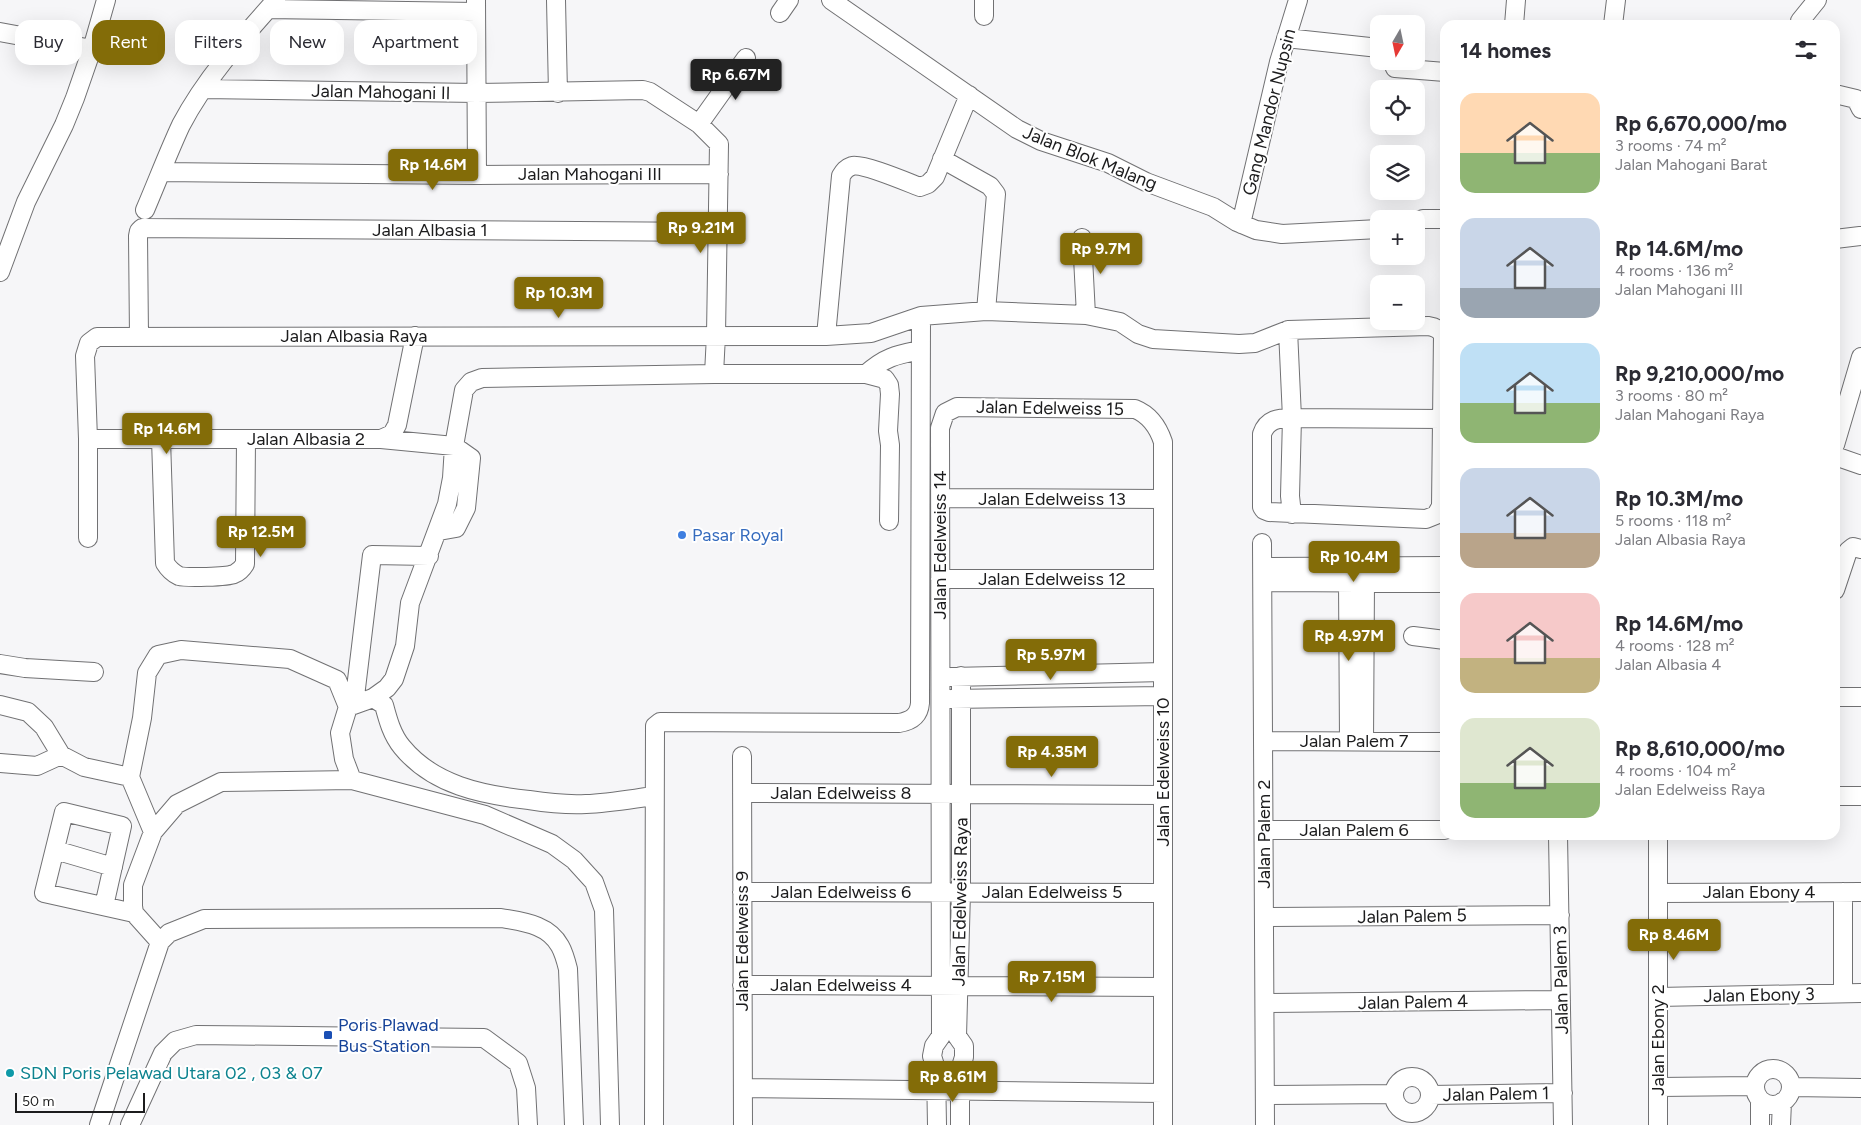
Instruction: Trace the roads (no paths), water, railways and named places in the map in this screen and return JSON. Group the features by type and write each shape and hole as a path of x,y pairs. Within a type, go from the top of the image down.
{"street":[{"path":"100,20 106,0"},
{"path":"556,0 558,92"},
{"name":"Jalan Blok Malang","path":"831,0 1017,129 1042,142 1108,163 1146,182 1213,207 1241,224 1256,230 1282,234 1370,229"},
{"name":"Gang Mandor Nupsin","path":"1241,224 1252,170 1286,38 1298,0"},
{"path":"1514,20 1516,0"},
{"path":"1614,20 1616,0"},
{"path":"1802,20 1817,0"},
{"path":"145,210 182,124 203,89 272,4 476,6 477,175"},
{"path":"0,32 92,49 64,125 26,202 0,272"},
{"path":"1286,38 1370,47"},
{"path":"714,374 720,147 718,141 704,129 746,58"},
{"path":"1420,70 1440,72"},
{"name":"Jalan Mahogani II","path":"203,89 477,93 643,90 650,92 704,129"},
{"path":"826,336 841,176 845,169 854,165 865,167 920,187 928,184 942,159 969,95"},
{"path":"1840,95 1856,99 1861,109"},
{"path":"942,159 990,186 995,191 986,311"},
{"name":"Jalan Mahogani III","path":"161,172 477,175 719,174"},
{"path":"1425,220 1440,218"},
{"name":"Jalan Albasia 1","path":"139,336 138,236 142,228 718,232"},
{"path":"1840,239 1861,236"},
{"path":"1082,238 1086,315"},
{"name":"Jalan Albasia Raya","path":"88,538 88,439 85,356 89,344 97,337 826,336 871,333 920,316 986,311 1086,315 1120,322 1138,334 1153,339 1239,344 1255,343 1288,330 1428,326 1437,328 1440,332"},
{"path":"654,1125 654,729 660,722 899,723 913,718 917,714 920,707 920,316"},
{"path":"1288,330 1292,418 1290,496 1292,514"},
{"name":"Jalan Albasia 2","path":"88,439 381,439 392,434 397,425 415,336"},
{"path":"866,374 876,365 892,356 920,350"},
{"path":"1840,428 1861,357"},
{"path":"454,446 464,390 471,382 482,378 714,374 866,374 885,379 889,385 890,521"},
{"name":"Jalan Edelweiss 15","path":"945,413 957,407 1135,409 1145,413 1152,422"},
{"name":"Jalan Edelweiss 14","path":"940,677 940,428 945,413"},
{"path":"1440,419 1280,418 1266,425 1262,434 1262,507 1264,510 1292,514 1426,519 1436,515 1440,509"},
{"name":"Jalan Edelweiss 10","path":"1152,422 1159,431 1163,442 1163,1125"},
{"path":"160,439 165,563 172,572 182,576 226,576 242,570 245,564 246,439"},
{"path":"351,706 373,698 387,688 394,679 405,646 410,603 439,531 456,528 466,508 471,458 454,446 381,439"},
{"path":"1840,458 1861,465"},
{"name":"Jalan Edelweiss 13","path":"941,498 1163,499"},
{"name":"Jalan Palem 2","path":"1262,543 1265,1125"},
{"path":"1840,575 1848,551 1853,547 1861,549"},
{"path":"352,780 344,759 340,733 351,706 372,555 429,556"},
{"path":"1263,575 1440,566"},
{"path":"1263,575 1357,582 1440,582"},
{"name":"Jalan Edelweiss 12","path":"940,579 1163,579"},
{"path":"1357,582 1357,741"},
{"path":"1413,636 1440,639"},
{"path":"153,832 130,777 142,718 147,673 158,655 180,650 290,659 338,680 351,706"},
{"path":"0,664 26,668 94,672"},
{"path":"940,677 1163,672"},
{"name":"Jalan Edelweiss Raya","path":"960,1125 960,1070 964,1057 964,1046 957,1036 961,892 961,676"},
{"name":"Jalan Edelweiss Raya","path":"937,1125 936,1069 932,1056 934,1046 940,1036 940,677"},
{"path":"940,699 1163,696"},
{"path":"1840,697 1861,697"},
{"path":"373,698 384,705 390,725 401,746 419,764 460,787 487,794 558,804 612,802 654,796"},
{"path":"0,706 28,712 44,727 60,755 84,767 130,777"},
{"name":"Jalan Palem 7","path":"1263,741 1440,742"},
{"path":"0,763 37,766 60,755"},
{"name":"Jalan Edelweiss 9","path":"742,756 743,1125"},
{"path":"160,942 134,914 132,906 133,885 153,832 177,804 221,782 352,780 485,815 552,844 574,860 594,882 604,910 610,1125"},
{"name":"Jalan Edelweiss 8","path":"742,793 1163,795"},
{"path":"1840,796 1861,796"},
{"path":"104,906 122,826 64,812 44,893 134,914"},
{"name":"Jalan Palem 6","path":"1264,830 1440,830"},
{"name":"Jalan Palem 3","path":"1558,840 1563,1125"},
{"name":"Jalan Ebony 2","path":"1658,840 1658,1125"},
{"path":"55,850 113,867"},
{"name":"Jalan Edelweiss 6","path":"742,892 941,892"},
{"name":"Jalan Edelweiss 5","path":"941,892 1163,892"},
{"path":"1843,892 1843,993"},
{"name":"Jalan Ebony 4","path":"1658,893 1861,892"},
{"name":"Jalan Palem 5","path":"1264,917 1560,915"},
{"path":"99,1125 160,942 169,933 204,919 500,918 530,923 550,932 560,946 568,968 574,1125"},
{"name":"Jalan Edelweiss 4","path":"742,985 1163,987"},
{"name":"Jalan Ebony 3","path":"1658,996 1861,993"},
{"name":"Jalan Palem 4","path":"1264,1003 1561,1000"},
{"path":"130,1125 163,1053 175,1041 196,1035 484,1038 518,1062 526,1088 528,1125"},
{"path":"1658,1087 1758,1093 1767,1104 1775,1104 1782,1102 1788,1096 1791,1087 1789,1078 1782,1071 1774,1068 1764,1070 1757,1077 1758,1093 1760,1125"},
{"path":"1265,1095 1396,1101 1406,1111 1414,1113 1424,1110 1428,1086 1421,1079 1412,1076 1404,1078 1397,1085 1396,1101 1400,1125"},
{"path":"1791,1087 1861,1088"},
{"path":"743,1088 1163,1094"},
{"name":"Jalan Palem 1","path":"1424,1110 1563,1093"},
{"path":"1781,1125 1782,1102"}],"place":[{"name":"Pasar Royal","path":"682,535"},
{"name":"Poris Plawad Bus Station","path":"328,1035"},
{"name":"SDN Poris Pelawad Utara 02 , 03 & 07","path":"10,1073"}]}
